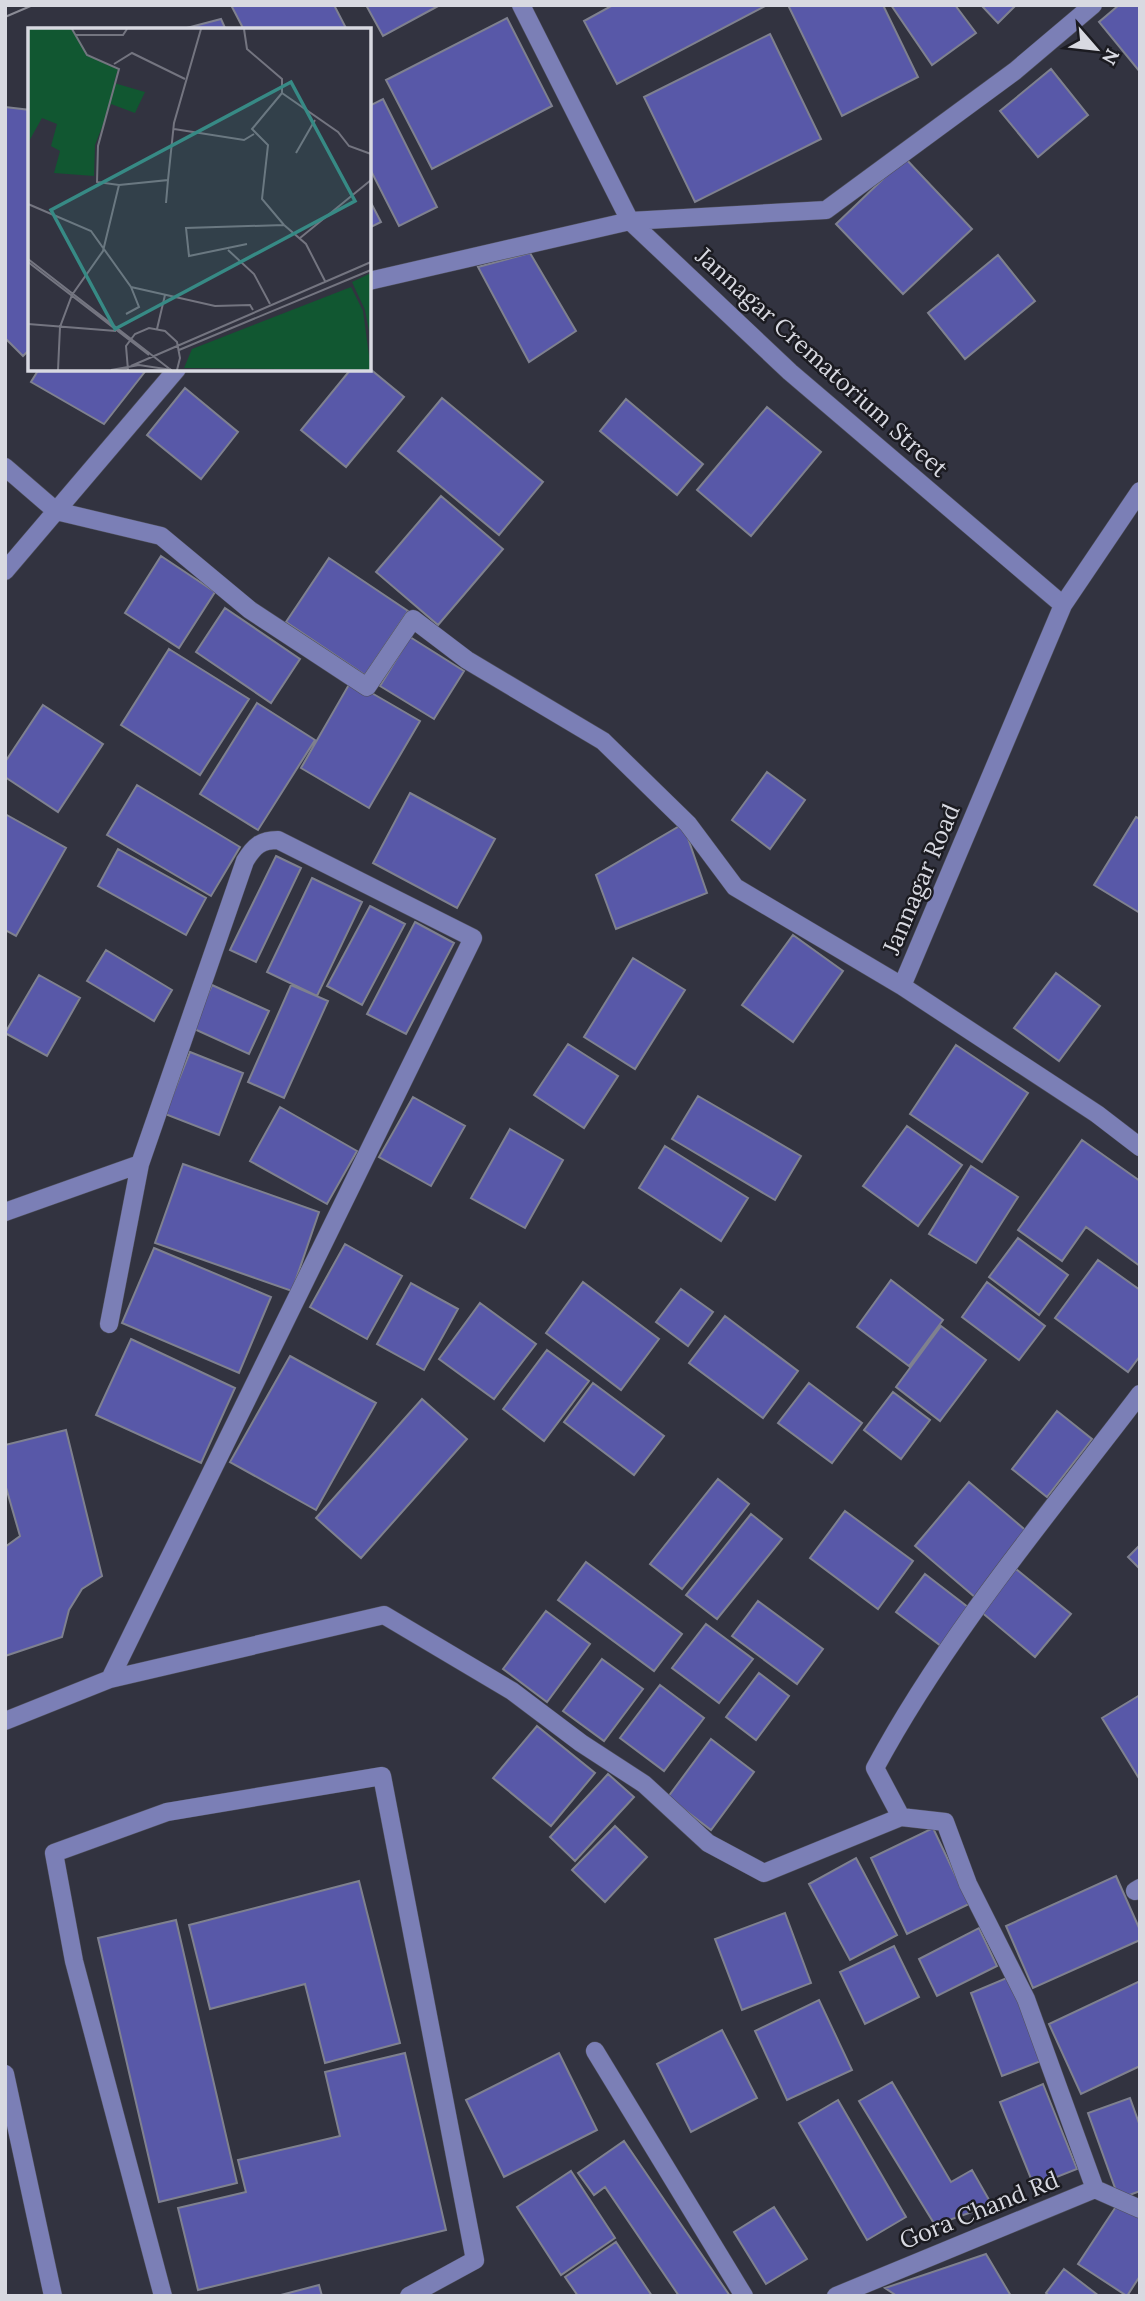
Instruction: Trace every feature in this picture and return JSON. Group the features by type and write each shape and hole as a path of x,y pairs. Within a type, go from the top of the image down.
{"street":[{"name":"Jannagar Crematorium Street","path":"521,5 630,221 790,372 1063,605"},
{"path":"371,281 630,221 826,210 1015,71 1093,5"},
{"path":"5,571 175,371"},
{"path":"5,467 56,511 161,536 250,610 367,687 414,619 467,660 603,741 688,824 735,887 902,986"},
{"path":"1063,605 1140,491"},
{"name":"Jannagar Road","path":"1063,605 902,986 1097,1114 1140,1147"},
{"path":"109,1324 140,1164 186,1023 245,860 253,848 264,841 278,840 472,938 110,1679"},
{"path":"5,1212 140,1164"},
{"path":"901,1817 875,1768 902,1718 987,1597 1140,1394"},
{"path":"5,1721 110,1679 384,1615 512,1691 580,1744 643,1784 708,1843 764,1873 901,1817 945,1822 968,1884 1026,1999 1096,2189"},
{"path":"163,2296 74,1961 54,1853 167,1812 382,1776 475,2260 409,2296"},
{"path":"594,2051 744,2296"},
{"path":"5,2074 53,2296"},
{"name":"Gora Chand Rd","path":"836,2296 1096,2189 1140,2210"}],"building":[{"path":"231,5 334,5 346,28 243,28"},
{"path":"366,5 440,5 383,36"},
{"path":"613,5 767,5 617,84 584,21"},
{"path":"788,5 883,5 918,77 842,116"},
{"path":"891,5 955,5 976,33 932,65"},
{"path":"981,5 1016,5 998,23"},
{"path":"1119,5 1140,5 1140,72 1099,22"},
{"path":"507,18 552,106 432,169 386,80"},
{"path":"221,19 225,28 187,28"},
{"path":"770,34 821,139 695,202 644,97"},
{"path":"1051,69 1088,115 1038,157 1000,111"},
{"path":"383,99 437,207 399,226 371,171 371,105"},
{"path":"5,107 28,110 28,351 23,356 5,338"},
{"path":"905,158 972,229 903,294 836,224"},
{"path":"371,203 381,222 371,227"},
{"path":"530,253 576,331 529,362 478,267"},
{"path":"998,255 1035,301 965,359 928,313"},
{"path":"371,370 404,397 346,467 301,430 349,371"},
{"path":"38,371 145,371 104,424 31,382"},
{"path":"185,388 238,432 201,479 147,435"},
{"path":"442,398 543,482 499,535 398,451"},
{"path":"626,399 703,464 677,495 600,431"},
{"path":"767,407 821,452 751,536 697,490"},
{"path":"441,496 503,549 438,625 376,572"},
{"path":"161,556 215,592 179,648 125,613"},
{"path":"329,558 408,611 365,675 286,622"},
{"path":"225,608 300,659 271,703 196,652"},
{"path":"410,637 464,671 434,719 380,686"},
{"path":"169,649 249,699 200,775 121,725"},
{"path":"351,681 420,721 369,808 301,768"},
{"path":"257,703 315,740 258,830 200,794"},
{"path":"43,705 103,744 58,812 5,777 5,762"},
{"path":"767,772 805,800 770,849 732,820"},
{"path":"137,785 240,847 211,896 107,835"},
{"path":"410,793 495,839 457,908 373,863"},
{"path":"5,814 66,848 16,936 5,930"},
{"path":"1136,817 1140,819 1140,913 1094,885"},
{"path":"683,824 707,893 616,929 596,875"},
{"path":"118,849 206,898 186,935 98,886"},
{"path":"276,856 301,868 256,962 230,950"},
{"path":"312,878 362,902 317,996 267,972"},
{"path":"370,906 405,924 362,1005 327,986"},
{"path":"415,922 454,943 406,1034 367,1014"},
{"path":"793,935 843,971 793,1042 742,1005"},
{"path":"106,950 172,990 154,1021 87,981"},
{"path":"633,958 685,990 635,1069 584,1037"},
{"path":"1056,973 1100,1006 1059,1061 1014,1028"},
{"path":"39,975 80,998 47,1056 5,1033"},
{"path":"212,985 269,1011 249,1054 192,1028"},
{"path":"291,985 328,1001 284,1098 248,1082"},
{"path":"568,1044 618,1076 584,1128 534,1095"},
{"path":"956,1045 1028,1093 982,1162 910,1114"},
{"path":"190,1052 243,1073 219,1135 165,1114"},
{"path":"698,1096 801,1156 775,1200 672,1139"},
{"path":"413,1097 465,1126 431,1186 379,1157"},
{"path":"280,1107 357,1151 327,1204 250,1161"},
{"path":"907,1126 962,1165 918,1226 863,1186"},
{"path":"510,1129 563,1160 525,1228 471,1198"},
{"path":"1082,1140 1140,1181 1140,1266 1086,1227 1062,1261 1018,1230"},
{"path":"665,1146 748,1198 721,1241 639,1188"},
{"path":"183,1164 319,1212 292,1291 155,1243"},
{"path":"971,1166 1018,1197 976,1263 929,1234"},
{"path":"1018,1238 1068,1275 1039,1315 989,1277"},
{"path":"345,1244 402,1276 367,1339 310,1307"},
{"path":"154,1248 271,1297 239,1373 122,1323"},
{"path":"1098,1260 1140,1290 1140,1356 1128,1372 1055,1318"},
{"path":"891,1280 943,1320 909,1366 857,1327"},
{"path":"583,1282 659,1339 621,1390 546,1333"},
{"path":"987,1282 1045,1326 1019,1360 962,1317"},
{"path":"411,1283 458,1309 424,1370 377,1344"},
{"path":"681,1289 713,1312 688,1346 656,1322"},
{"path":"480,1303 536,1344 494,1399 439,1359"},
{"path":"725,1316 798,1371 763,1418 689,1363"},
{"path":"941,1326 986,1360 940,1421 896,1387"},
{"path":"131,1339 235,1388 201,1463 96,1415"},
{"path":"547,1350 589,1381 544,1441 503,1409"},
{"path":"290,1356 376,1403 316,1510 230,1462"},
{"path":"593,1383 664,1436 634,1475 564,1422"},
{"path":"809,1383 862,1423 832,1463 778,1423"},
{"path":"893,1392 930,1420 901,1459 864,1430"},
{"path":"422,1399 467,1439 361,1558 316,1518"},
{"path":"1057,1411 1092,1439 1047,1497 1012,1469"},
{"path":"66,1430 102,1576 82,1589 69,1610 62,1637 5,1656 5,1547 20,1536 5,1484 5,1445"},
{"path":"718,1479 749,1504 682,1589 650,1564"},
{"path":"969,1482 1030,1534 976,1598 915,1546"},
{"path":"845,1511 913,1561 878,1609 810,1558"},
{"path":"751,1514 782,1539 717,1619 686,1595"},
{"path":"1140,1545 1140,1569 1128,1557"},
{"path":"586,1562 682,1634 654,1671 558,1600"},
{"path":"1016,1569 1071,1614 1035,1657 980,1611"},
{"path":"925,1574 973,1611 945,1649 896,1612"},
{"path":"758,1601 823,1649 797,1684 732,1636"},
{"path":"546,1611 590,1644 547,1702 503,1669"},
{"path":"706,1624 753,1659 719,1703 672,1668"},
{"path":"602,1659 643,1689 604,1741 563,1711"},
{"path":"759,1673 789,1696 756,1740 726,1717"},
{"path":"660,1685 704,1718 664,1771 620,1738"},
{"path":"1140,1695 1140,1780 1102,1718"},
{"path":"537,1726 595,1773 551,1826 493,1778"},
{"path":"711,1739 754,1772 711,1830 668,1797"},
{"path":"608,1774 634,1797 575,1861 550,1837"},
{"path":"615,1826 647,1857 605,1902 572,1870"},
{"path":"933,1828 969,1904 907,1934 871,1858"},
{"path":"856,1858 897,1935 850,1960 809,1884"},
{"path":"1116,1876 1140,1930 1140,1940 1033,1988 1006,1926"},
{"path":"359,1881 400,2043 325,2063 305,1984 210,2009 189,1925"},
{"path":"785,1913 811,1983 742,2010 715,1939"},
{"path":"176,1920 237,2183 159,2202 98,1938"},
{"path":"979,1928 997,1966 937,1996 919,1959"},
{"path":"894,1946 919,1997 865,2024 840,1972"},
{"path":"1009,1977 1041,2061 1002,2076 971,1993"},
{"path":"1140,1981 1140,2066 1081,2094 1049,2024"},
{"path":"819,2000 852,2070 787,2100 755,2031"},
{"path":"722,2030 757,2098 691,2132 657,2064"},
{"path":"405,2053 446,2230 198,2290 178,2208 246,2192 238,2160 340,2136 325,2072"},
{"path":"559,2053 597,2130 504,2177 466,2100"},
{"path":"892,2082 951,2182 972,2170 992,2205 935,2225 859,2101"},
{"path":"1043,2084 1077,2169 1034,2186 1000,2102"},
{"path":"1130,2098 1140,2126 1140,2191 1119,2199 1088,2113"},
{"path":"838,2100 906,2217 867,2240 799,2123"},
{"path":"624,2141 730,2296 679,2296 605,2187 594,2195 578,2173"},
{"path":"571,2171 615,2238 561,2275 517,2207"},
{"path":"1119,2202 1140,2215 1140,2276 1127,2296 1078,2264"},
{"path":"774,2207 807,2259 766,2284 734,2232"},
{"path":"616,2242 652,2296 578,2296 565,2277"},
{"path":"986,2254 1011,2296 897,2296 885,2288"},
{"path":"1064,2269 1099,2296 1049,2296 1046,2293"},
{"path":"319,2285 322,2296 277,2296"}],"tram line":[{"path":"5,17 33,5"}]}
